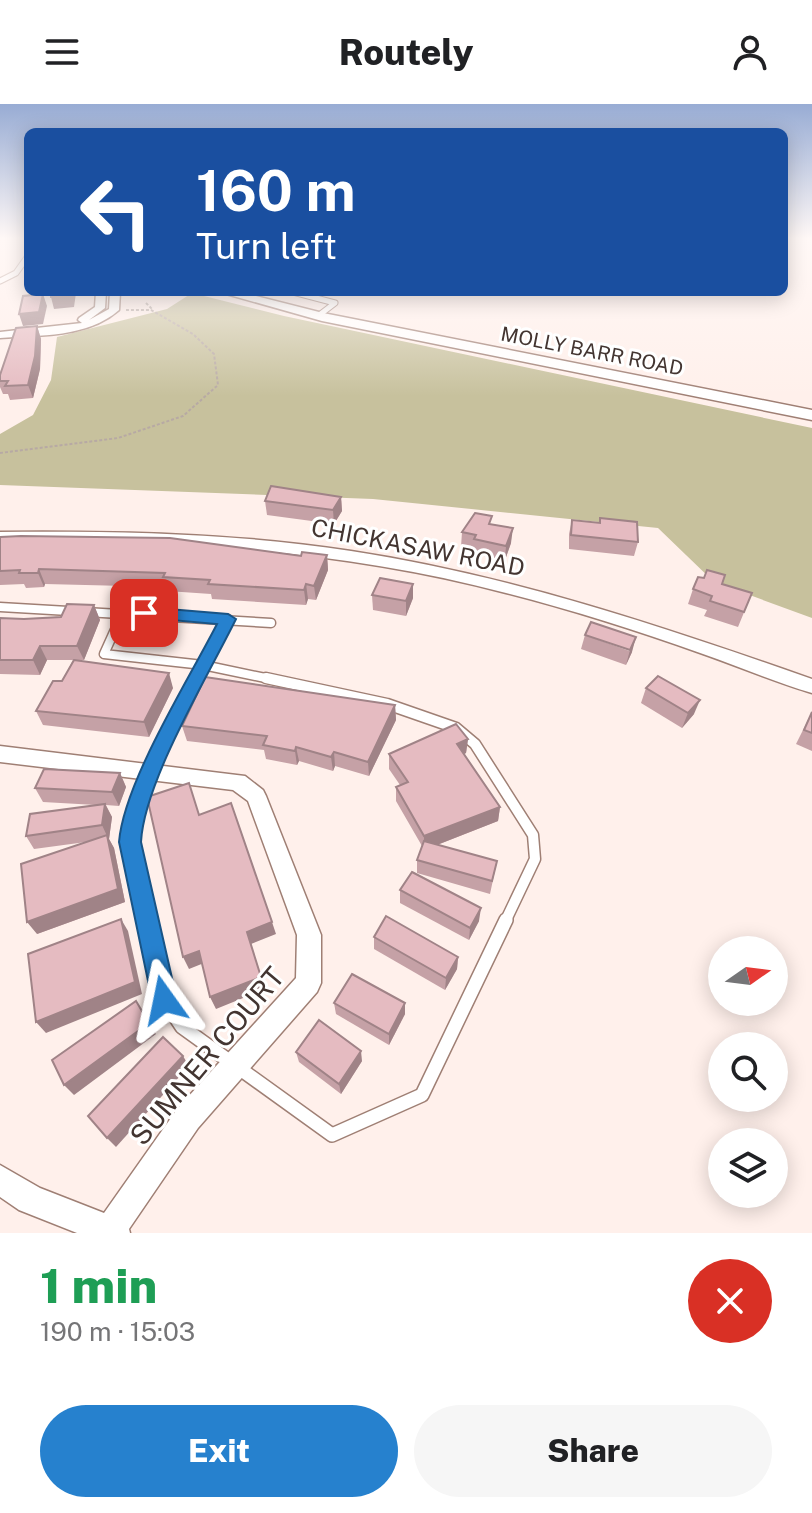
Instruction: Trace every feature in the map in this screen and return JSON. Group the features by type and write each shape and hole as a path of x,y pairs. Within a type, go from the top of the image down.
{"main road":[{"name":"MOLLY BARR ROAD","path":"240,296 318,316 812,415"}],"street":[{"path":"0,334 85,319 99,308 100,296"},
{"path":"0,334 73,329 114,309 115,296"},
{"name":"CHICKASAW ROAD","path":"0,537 208,540 401,564 599,613 812,686"},
{"name":"SUMNER COURT","path":"0,754 238,782 256,796 309,935 308,983 188,1118 111,1232"},
{"path":"0,1180 30,1199 111,1232"}],"lane":[{"path":"308,296 335,303 318,316"},
{"path":"99,308 114,309"},
{"path":"0,607 271,623"},
{"path":"123,612 104,654 203,665 387,704 456,728 475,744 533,835 535,859 422,1095 332,1135 182,1027 164,1000 130,842 131,822 152,770 203,665 228,619"}],"path":[{"path":"146,303 154,309 151,310"},
{"path":"0,453 118,438 183,416 218,385 214,354 193,334 151,310 114,309"}],"shaded area":[{"path":"187,296 204,296 284,316 812,428 812,618 714,582 658,528 373,499 0,485 0,434 33,415 51,380 57,337 167,309"}],"building":[{"path":"23,296 43,296 39,312 19,314"},
{"path":"37,326 35,356 28,385 5,386 8,381 0,381 0,375 16,328"},
{"path":"271,486 341,497 333,510 265,501"},
{"path":"475,513 492,516 489,524 513,528 506,546 474,539 476,535 462,532"},
{"path":"600,518 637,522 638,542 571,535 572,520 600,523"},
{"path":"0,537 170,538 301,556 302,552 327,555 314,586 306,584 304,590 208,584 210,580 163,577 165,573 39,569 38,573 0,571"},
{"path":"707,570 725,575 722,584 752,593 744,612 710,601 712,596 693,589 698,577 704,578"},
{"path":"380,578 413,584 406,601 372,595"},
{"path":"67,604 94,605 77,646 40,646 33,660 0,660 0,618 61,617"},
{"path":"591,622 636,637 630,650 585,635"},
{"path":"74,660 169,673 144,722 36,711 53,681 62,681"},
{"path":"658,676 700,700 688,713 646,688"},
{"path":"205,677 395,705 368,762 334,752 331,757 296,747 295,751 263,745 267,736 182,726"},
{"path":"812,712 812,733 804,730"},
{"path":"456,724 468,739 457,744 500,807 424,836 396,787 408,782 389,754"},
{"path":"44,769 120,773 112,792 35,788"},
{"path":"189,783 199,815 231,803 272,922 247,932 261,977 210,997 199,951 183,957 147,797"},
{"path":"105,804 102,825 26,836 30,814"},
{"path":"107,835 118,889 27,922 21,864"},
{"path":"424,841 497,861 492,881 417,860"},
{"path":"412,872 481,908 470,928 400,890"},
{"path":"386,916 458,957 446,978 374,937"},
{"path":"121,919 135,982 36,1022 28,954"},
{"path":"352,974 405,1003 389,1034 334,1003"},
{"path":"136,1001 149,1023 64,1085 52,1060"},
{"path":"319,1020 361,1051 339,1084 296,1052"},
{"path":"163,1037 183,1056 107,1138 88,1116"}],"route":[{"path":"144,613 228,619 152,770 131,822 130,842 164,1000"}]}
